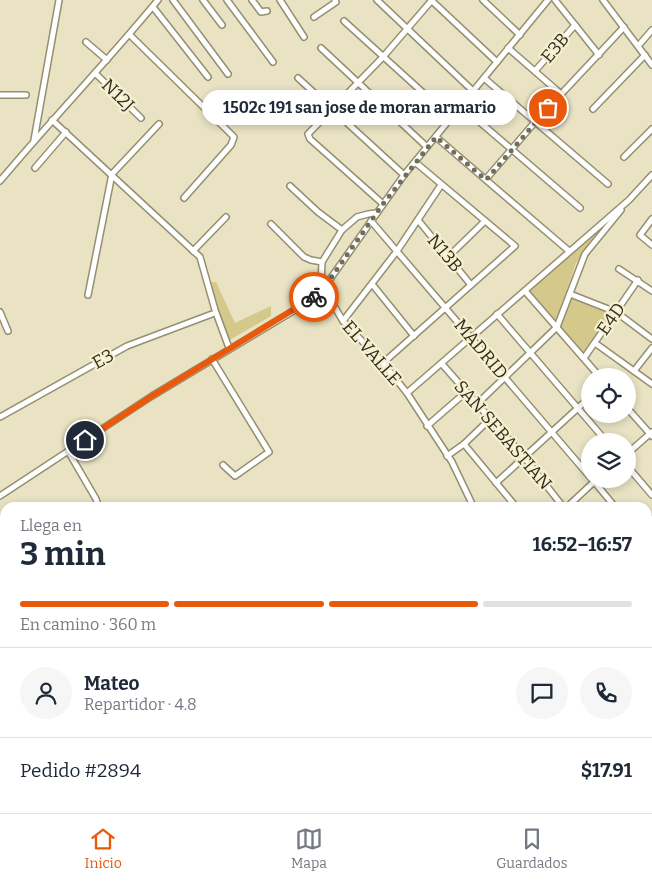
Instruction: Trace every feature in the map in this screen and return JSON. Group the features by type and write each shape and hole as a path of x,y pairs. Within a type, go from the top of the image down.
{"street":[{"path":"34,141 59,0"},
{"path":"0,181 50,122 130,35 158,0"},
{"path":"173,0 228,74"},
{"path":"203,0 222,25"},
{"path":"227,0 272,62"},
{"path":"252,0 261,12 267,11"},
{"path":"280,0 304,37"},
{"path":"314,17 336,2 335,0"},
{"path":"377,0 473,91"},
{"path":"383,204 310,139 308,134 383,57 431,0 497,62"},
{"path":"482,0 520,35"},
{"path":"0,496 229,348 303,305 323,289 404,175 548,0"},
{"path":"555,0 598,55"},
{"path":"607,2 652,65"},
{"path":"153,6 208,77"},
{"path":"344,21 451,118"},
{"name":"E3B","path":"536,72 575,25"},
{"path":"486,180 535,122 624,28"},
{"path":"639,45 652,30"},
{"path":"130,35 234,136 231,145 184,198"},
{"path":"86,42 107,60"},
{"path":"320,48 427,147"},
{"path":"508,48 561,94"},
{"path":"593,109 645,55"},
{"name":"N12J","path":"95,73 141,118"},
{"path":"298,78 404,175"},
{"path":"484,78 608,184"},
{"path":"0,95 26,95"},
{"path":"462,106 580,208"},
{"path":"38,117 66,132 200,257 212,302 229,348"},
{"path":"88,295 112,174 159,124"},
{"path":"624,157 652,129"},
{"path":"35,168 66,132"},
{"path":"436,137 569,251"},
{"path":"383,363 515,246 415,162"},
{"path":"477,404 557,327 585,254 652,175"},
{"path":"343,321 397,251 441,185"},
{"path":"290,186 318,212 342,230"},
{"path":"407,394 629,200"},
{"path":"271,224 304,257 322,262 342,230 357,217 376,213"},
{"path":"193,251 226,217"},
{"path":"652,219 640,235 652,245"},
{"name":"N13B","path":"418,220 471,285"},
{"name":"MADRID","path":"371,221 581,465"},
{"path":"448,257 485,222"},
{"name":"EL VALLE","path":"322,262 321,280 323,289 343,321 383,363 407,394 447,456 471,502"},
{"path":"619,269 652,291"},
{"name":"E4D","path":"584,358 638,280"},
{"path":"372,284 414,336"},
{"path":"524,290 592,368"},
{"path":"570,294 616,312 652,339"},
{"path":"0,312 8,331"},
{"name":"E3","path":"0,417 127,346 212,314"},
{"path":"497,314 599,433"},
{"path":"595,343 630,368"},
{"path":"636,368 652,348"},
{"path":"212,359 270,452 235,476 223,465"},
{"name":"SAN SEBASTIAN","path":"442,364 524,457 560,502"},
{"path":"636,372 652,384"},
{"path":"427,426 466,392"},
{"path":"496,483 581,406"},
{"path":"636,418 651,434 636,446"},
{"path":"447,456 464,444 490,419"},
{"path":"464,444 512,502"},
{"path":"68,451 97,502"},
{"path":"636,476 652,495"},
{"path":"571,502 584,488"},
{"name":"MADRID","path":"600,488 611,502"}],"shaded area":[{"path":"603,227 576,263 556,322 529,291"},
{"path":"207,282 216,282 235,323 271,306 271,316 228,341 213,311"},
{"path":"571,296 613,313 583,354 560,327"}],"way so far":[{"path":"314,297 323,289 404,175 436,137 486,180 548,108"}],"place":[{"name":"1502c 191 san jose de moran armario","path":"548,108"}],"route":[{"path":"85,440 152,396 314,297"}]}
